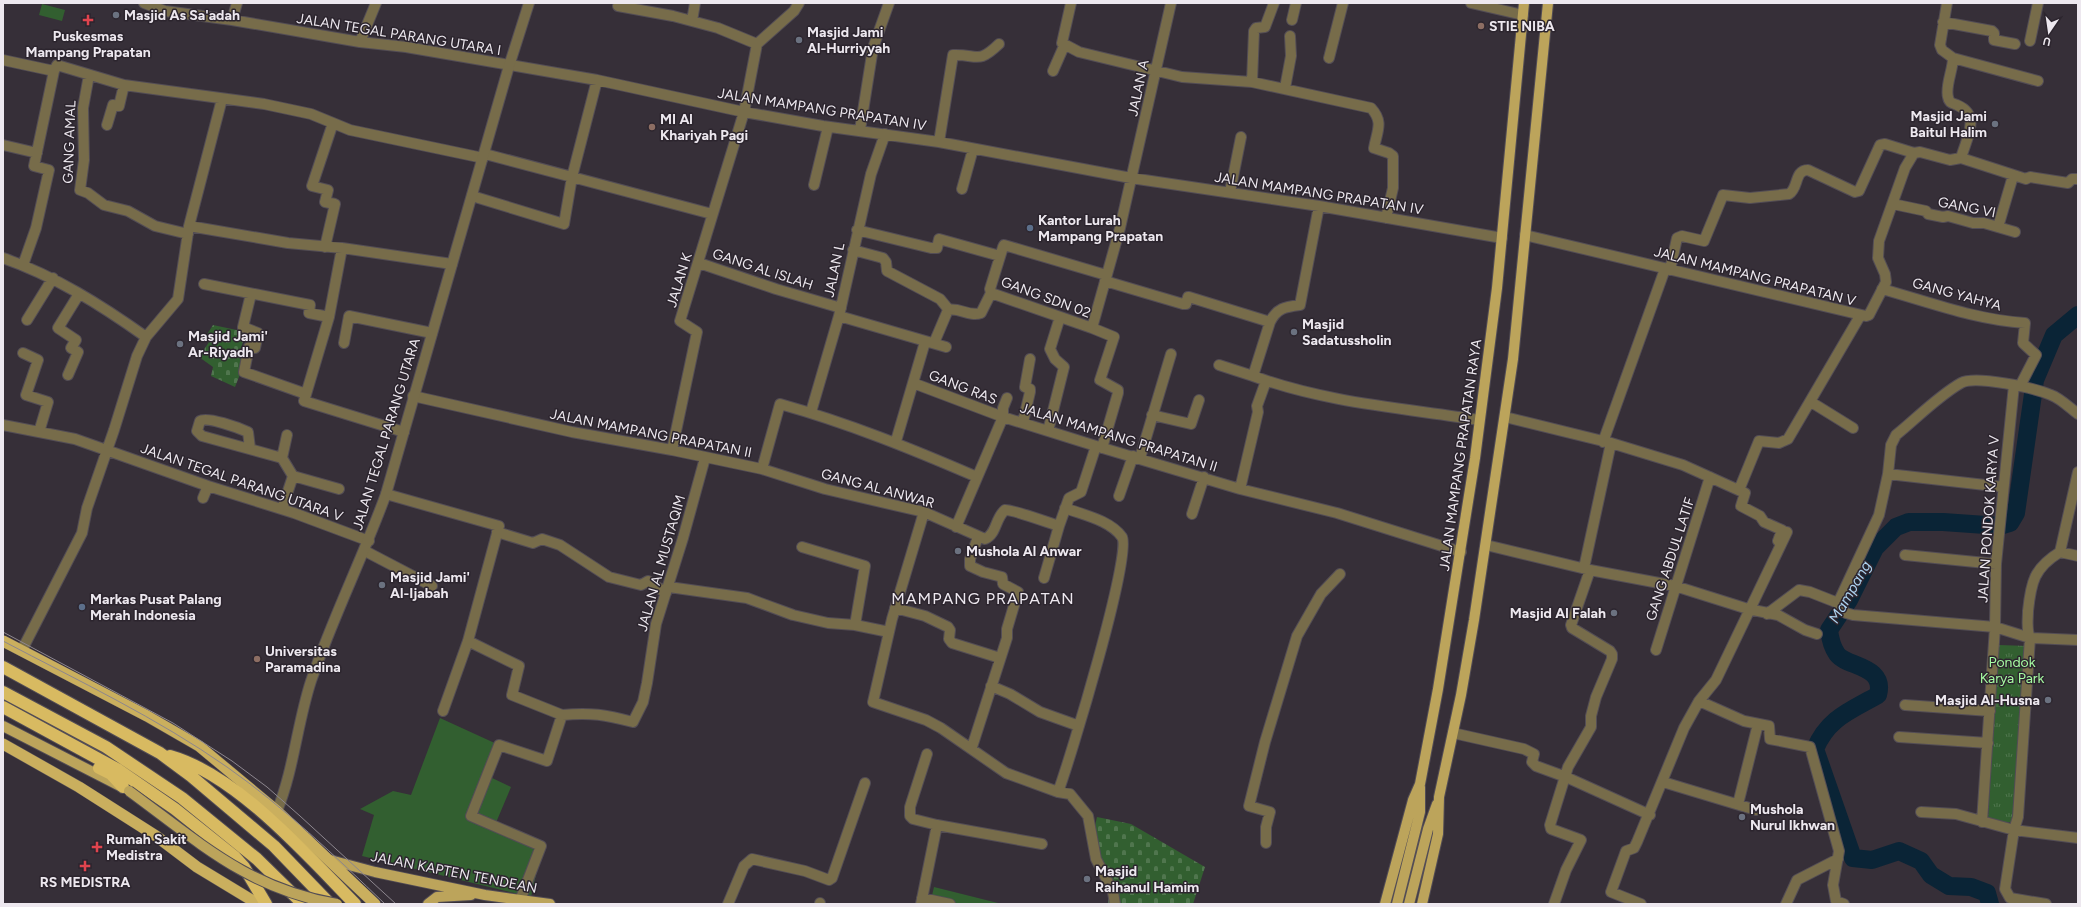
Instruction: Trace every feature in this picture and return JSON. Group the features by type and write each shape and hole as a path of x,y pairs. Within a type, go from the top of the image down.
{"highway":[{"path":"3,641 199,746 277,811 375,904"},
{"path":"3,667 160,753 191,776 274,846 330,904"},
{"path":"3,692 106,747 182,798 257,859 303,904"},
{"path":"3,707 117,769 175,809 235,857 244,867 266,904"},
{"path":"3,716 47,737 111,774 126,789"},
{"path":"3,744 92,795 156,836 197,867 258,904"},
{"path":"160,753 196,766 215,777 249,802 287,834 355,904"}],"main road":[{"name":"JALAN MAMPANG PRAPATAN RAYA","path":"1385,904 1413,800 1420,784 1461,552 1492,327 1502,238 1524,3"},
{"path":"1409,904 1428,829 1439,797 1453,733 1486,545 1519,313 1525,235 1548,3"},
{"path":"3,726 126,789 231,866 260,881 286,891 337,904"},
{"path":"1397,904 1420,812 1420,784"},
{"path":"1422,904 1438,834 1439,797"},
{"name":"JALAN KAPTEN TENDEAN","path":"330,860 375,872 485,895 521,898 550,904"},
{"path":"428,904 436,897 485,895"}],"street":[{"name":"JALAN TEGAL PARANG UTARA I","path":"144,3 165,11 232,20 360,42 406,47 509,66"},
{"path":"232,20 237,3"},
{"path":"360,42 376,3"},
{"name":"JALAN TEGAL PARANG UTARA","path":"277,811 285,791 311,682 334,621 369,541 386,494 509,66 529,3"},
{"path":"692,21 695,3"},
{"path":"618,6 692,21 734,33 757,44 794,11 799,3"},
{"path":"860,130 873,48 889,3"},
{"path":"1053,71 1064,46 1062,43 1071,3"},
{"name":"JALAN A","path":"1131,178 1171,3"},
{"path":"1252,82 1254,31 1256,28 1266,25 1274,3"},
{"path":"1292,20 1296,3"},
{"path":"1329,58 1343,3"},
{"path":"1471,3 1523,15"},
{"path":"1947,3 1940,45 1942,50 1953,58 2038,81"},
{"path":"2030,41 2038,3"},
{"path":"1943,22 1992,31 1994,33 1994,40 2015,44"},
{"path":"1285,88 1291,56 1290,36"},
{"name":"JALAN K","path":"672,450 697,332 680,321 744,112 757,44"},
{"path":"939,142 953,57 955,55 976,58 988,55 998,44"},
{"path":"1064,46 1079,52 1124,64 1182,77 1252,82 1371,108 1378,115 1380,122 1374,148 1394,156 1393,188 1386,218"},
{"path":"1953,58 1947,92 1948,99 1950,102 1967,110 1971,121 1961,158"},
{"path":"3,60 54,71"},
{"path":"23,265 36,228 49,170 34,166 54,71 57,65 74,68 89,75 124,84 264,104 311,114 350,130 484,156 572,177 712,214"},
{"name":"JALAN MAMPANG PRAPATAN IV","path":"509,66 597,80 744,112 828,127 860,130 939,142 1131,178 1319,206 1502,238"},
{"name":"GANG AMAL","path":"89,75 82,108 84,160 80,190 88,193 104,205 128,211 155,226 189,230"},
{"path":"472,196 564,224 572,177 597,80"},
{"path":"107,125 113,105 119,106 124,84"},
{"path":"22,650 82,533 87,508 137,356 146,337 178,299 189,230 222,99"},
{"path":"325,247 334,204 325,202 328,190 312,186 333,123"},
{"path":"814,185 828,127"},
{"name":"JALAN L","path":"811,412 840,312 857,230 871,174 885,134"},
{"path":"1230,192 1241,137"},
{"path":"3,145 37,153"},
{"path":"1554,904 1566,870 1581,840 1550,827 1571,761 1591,727 1591,716 1596,697 1612,659 1612,654 1610,651 1574,630 1571,626 1587,569 1607,442 1668,270 1677,238 1682,236 1704,241 1723,195 1750,198 1789,194 1793,191 1800,173 1803,170 1808,170 1855,192 1859,191 1880,145 1950,160 1961,158 2013,176 2026,178 2030,177 2059,182 2068,182 2072,179 2078,179"},
{"path":"962,189 973,149"},
{"name":"JALAN MAMPANG PRAPATAN V","path":"1525,235 1668,270 1750,287 1860,316 1870,315 1886,282 1885,274 1877,251 1906,168 1914,152"},
{"path":"1998,227 2013,176"},
{"path":"1092,328 1131,178"},
{"name":"GANG VI","path":"1893,204 1926,211 1928,214 1943,218 1948,216 1968,222 1984,223 2015,232"},
{"path":"1253,376 1270,322 1274,315 1283,307 1300,305 1319,206"},
{"path":"189,230 288,244 342,248 452,264"},
{"path":"857,230 931,248 937,248 939,238 1000,256"},
{"name":"GANG SDN 02","path":"1099,447 1118,393 1118,390 1100,380 1114,337 991,293 990,289 1003,246 1106,278"},
{"path":"342,248 329,317 306,394 305,402 404,432"},
{"path":"853,250 883,258 886,262 887,271 940,299 950,310 971,314 981,313 991,293"},
{"path":"3,258 53,278 116,316 146,337"},
{"name":"GANG AL ISLAH","path":"699,263 946,347"},
{"path":"27,320 53,278"},
{"path":"1106,278 1183,304 1186,304 1189,297 1270,322"},
{"path":"204,284 310,305 309,313 329,317"},
{"name":"GANG YAHYA","path":"1882,289 1948,308 2008,322 2025,323 2023,343 2036,355 2019,386"},
{"path":"68,375 78,352 71,348 76,340 58,328 79,294"},
{"path":"251,294 244,327 258,333 255,348 249,347 244,372 306,394"},
{"path":"896,441 913,383 929,342 942,319 950,310"},
{"path":"344,343 349,316 432,333"},
{"path":"1739,490 1759,441 1779,443 1788,439 1860,316"},
{"path":"1048,431 1064,367 1056,359 1050,349 1060,317"},
{"path":"23,353 38,360 32,372 26,396 48,402 39,432"},
{"path":"1119,496 1152,415 1171,354"},
{"path":"1023,422 1030,392 1030,390 1025,387 1030,360"},
{"path":"1219,365 1298,391 1355,403 1479,420"},
{"path":"1841,608 1879,515 1888,474 1891,445 1896,435 1962,382 1977,380 2019,386 2052,395 2078,414"},
{"path":"1240,489 1258,412 1257,406 1266,381"},
{"name":"GANG RAS","path":"913,383 1003,417"},
{"name":"JALAN PONDOK KARYA V","path":"1982,822 1995,628 1998,536 2001,520 2003,486 2019,386"},
{"name":"JALAN MAMPANG PRAPATAN II","path":"413,396 572,432 672,450 762,469 780,404 811,412 896,441 977,476 1003,417 1240,489 1337,513 1461,552"},
{"path":"1003,417 1003,408 1007,398"},
{"path":"1152,415 1191,424 1199,400"},
{"path":"1811,402 1853,428"},
{"path":"1505,417 1607,442 1683,465 1745,493 1741,506 1760,516 1764,522 1782,530 1751,598 1750,606"},
{"path":"250,448 248,432 207,418 200,421 197,431 202,436 282,458 293,476 339,488"},
{"name":"JALAN TEGAL PARANG UTARA V","path":"3,425 75,439 208,486 282,509 369,541"},
{"path":"282,458 287,435"},
{"path":"1044,578 1069,498 1081,492 1099,447"},
{"name":"JALAN AL MUSTAQIM","path":"562,715 586,712 633,722 643,702 651,663 656,624 705,458"},
{"name":"GANG AL ANWAR","path":"762,469 825,489 924,512 978,536"},
{"path":"2060,552 2076,488 2078,472"},
{"path":"1888,474 2003,486"},
{"path":"282,509 293,476"},
{"path":"956,527 977,476"},
{"name":"GANG ABDUL LATIF","path":"1656,650 1675,586 1686,558 1710,477"},
{"path":"1192,514 1204,478"},
{"path":"203,498 208,486"},
{"path":"386,494 499,526 468,641 443,710"},
{"path":"1058,792 1079,726 1114,595 1122,560 1124,543 1122,537 1111,527 1100,521 1065,508"},
{"path":"972,748 1000,658 1018,592 1002,583 1002,577 983,572 970,566 970,559 978,536 985,539 990,537 1001,513 1009,510 1059,526"},
{"path":"924,512 895,608 873,702 926,720 972,748 1006,773 1058,792 1070,794 1088,816 1096,859 1113,892 1115,904"},
{"path":"497,532 533,543 542,539 560,545 609,577 641,585 648,581 667,590 747,598 793,615 828,623 855,625 889,632"},
{"path":"1641,904 1622,901 1612,893 1611,889 1624,853 1634,848 1650,815 1684,728 1699,701 1716,680 1750,606 1787,532"},
{"path":"1486,545 1587,569 1675,586 1696,594 1750,606 1767,614 1778,615 1805,630 1817,634"},
{"path":"802,546 865,566 855,625"},
{"path":"365,551 432,586"},
{"path":"2046,904 2010,898 2005,889 2014,830 2018,817 2030,638 2027,631 2030,595 2033,578 2045,561 2060,552 2078,556"},
{"path":"1905,555 1996,564"},
{"path":"1266,843 1266,826 1270,812 1249,806 1262,753 1296,636 1321,594 1340,574"},
{"path":"1767,614 1798,590 1810,592 1841,608 1995,628 2030,638 2078,640"},
{"path":"895,608 925,616 948,627 951,633 949,639 952,643 1000,658"},
{"path":"468,641 520,666 512,695 562,715 547,761 499,745 471,816 541,846 521,898"},
{"path":"991,686 1010,694 1040,712 1079,726"},
{"path":"1699,701 1744,721 1769,726 1769,738 1810,747 1836,839 1838,862 1833,884 1834,896 1836,901 1844,904"},
{"path":"1905,705 1990,711"},
{"path":"1738,804 1758,724"},
{"path":"1453,733 1524,749 1534,754 1532,762 1536,766 1566,777 1650,815"},
{"path":"1899,736 1988,743"},
{"path":"927,754 910,807 910,816 913,819 937,825 1042,844"},
{"path":"1663,782 1756,810"},
{"path":"728,904 744,866 752,859 805,871 829,880 832,878 865,783"},
{"path":"1921,812 1956,814 2014,830 2078,838"},
{"path":"937,825 921,901 950,904"},
{"path":"1786,904 1797,880 1838,862"}],"green space":[{"path":"42,4 65,10 62,21 39,15"},
{"path":"213,325 246,332 239,355 246,359 235,387 211,376 213,367 199,357 211,339 206,336"},
{"name":"Pondok Karya Park","path":"1998,645 2029,646 2016,821 2001,824 1988,819"},
{"path":"440,718 499,745 490,777 511,787 495,825 542,848 531,897 362,856 374,815 360,809 393,791 411,795"},
{"path":"1097,817 1131,824 1205,867 1193,904 1108,904 1108,883 1091,844"},
{"path":"934,887 1002,904 930,904"}],"waterway":[{"name":"Mampang","path":"1990,904 1987,893 1971,887 1949,886 1931,875 1921,861 1899,851 1872,860 1853,858 1815,749 1826,730 1841,716 1878,695 1879,685 1871,672 1848,662 1837,654 1829,630 1849,600 1875,548 1896,527 1909,522 1943,522 2000,526 2010,523 2016,513 2035,380 2054,335 2078,315"}],"tram line":[{"path":"3,632 173,723 232,761 267,787 396,904"},
{"path":"3,641 145,716 173,732 227,767 289,815 385,904"}],"place":[{"name":"Masjid As Sa'adah","path":"116,15"},
{"name":"Puskesmas Mampang Prapatan","path":"88,20"},
{"name":"STIE NIBA","path":"1481,26"},
{"name":"Masjid Jami Al-Hurriyyah","path":"799,40"},
{"name":"Masjid Jami Baitul Halim","path":"1995,124"},
{"name":"MI Al Khariyah Pagi","path":"652,127"},
{"name":"Kantor Lurah Mampang Prapatan","path":"1030,228"},
{"name":"Masjid Sadatussholin","path":"1294,332"},
{"name":"Masjid Jami' Ar-Riyadh","path":"180,344"},
{"name":"Mushola Al Anwar","path":"958,551"},
{"name":"Masjid Jami' Al-Ijabah","path":"382,585"},
{"name":"Markas Pusat Palang Merah Indonesia","path":"82,607"},
{"name":"Masjid Al Falah","path":"1614,613"},
{"name":"Universitas Paramadina","path":"257,659"},
{"name":"Masjid Al-Husna","path":"2048,700"},
{"name":"Mushola Nurul Ikhwan","path":"1742,817"},
{"name":"Rumah Sakit Medistra","path":"97,847"},
{"name":"RS MEDISTRA","path":"85,866"},
{"name":"Masjid Raihanul Hamim","path":"1087,879"}],"district":[{"name":"MAMPANG PRAPATAN","path":"983,598"}]}
